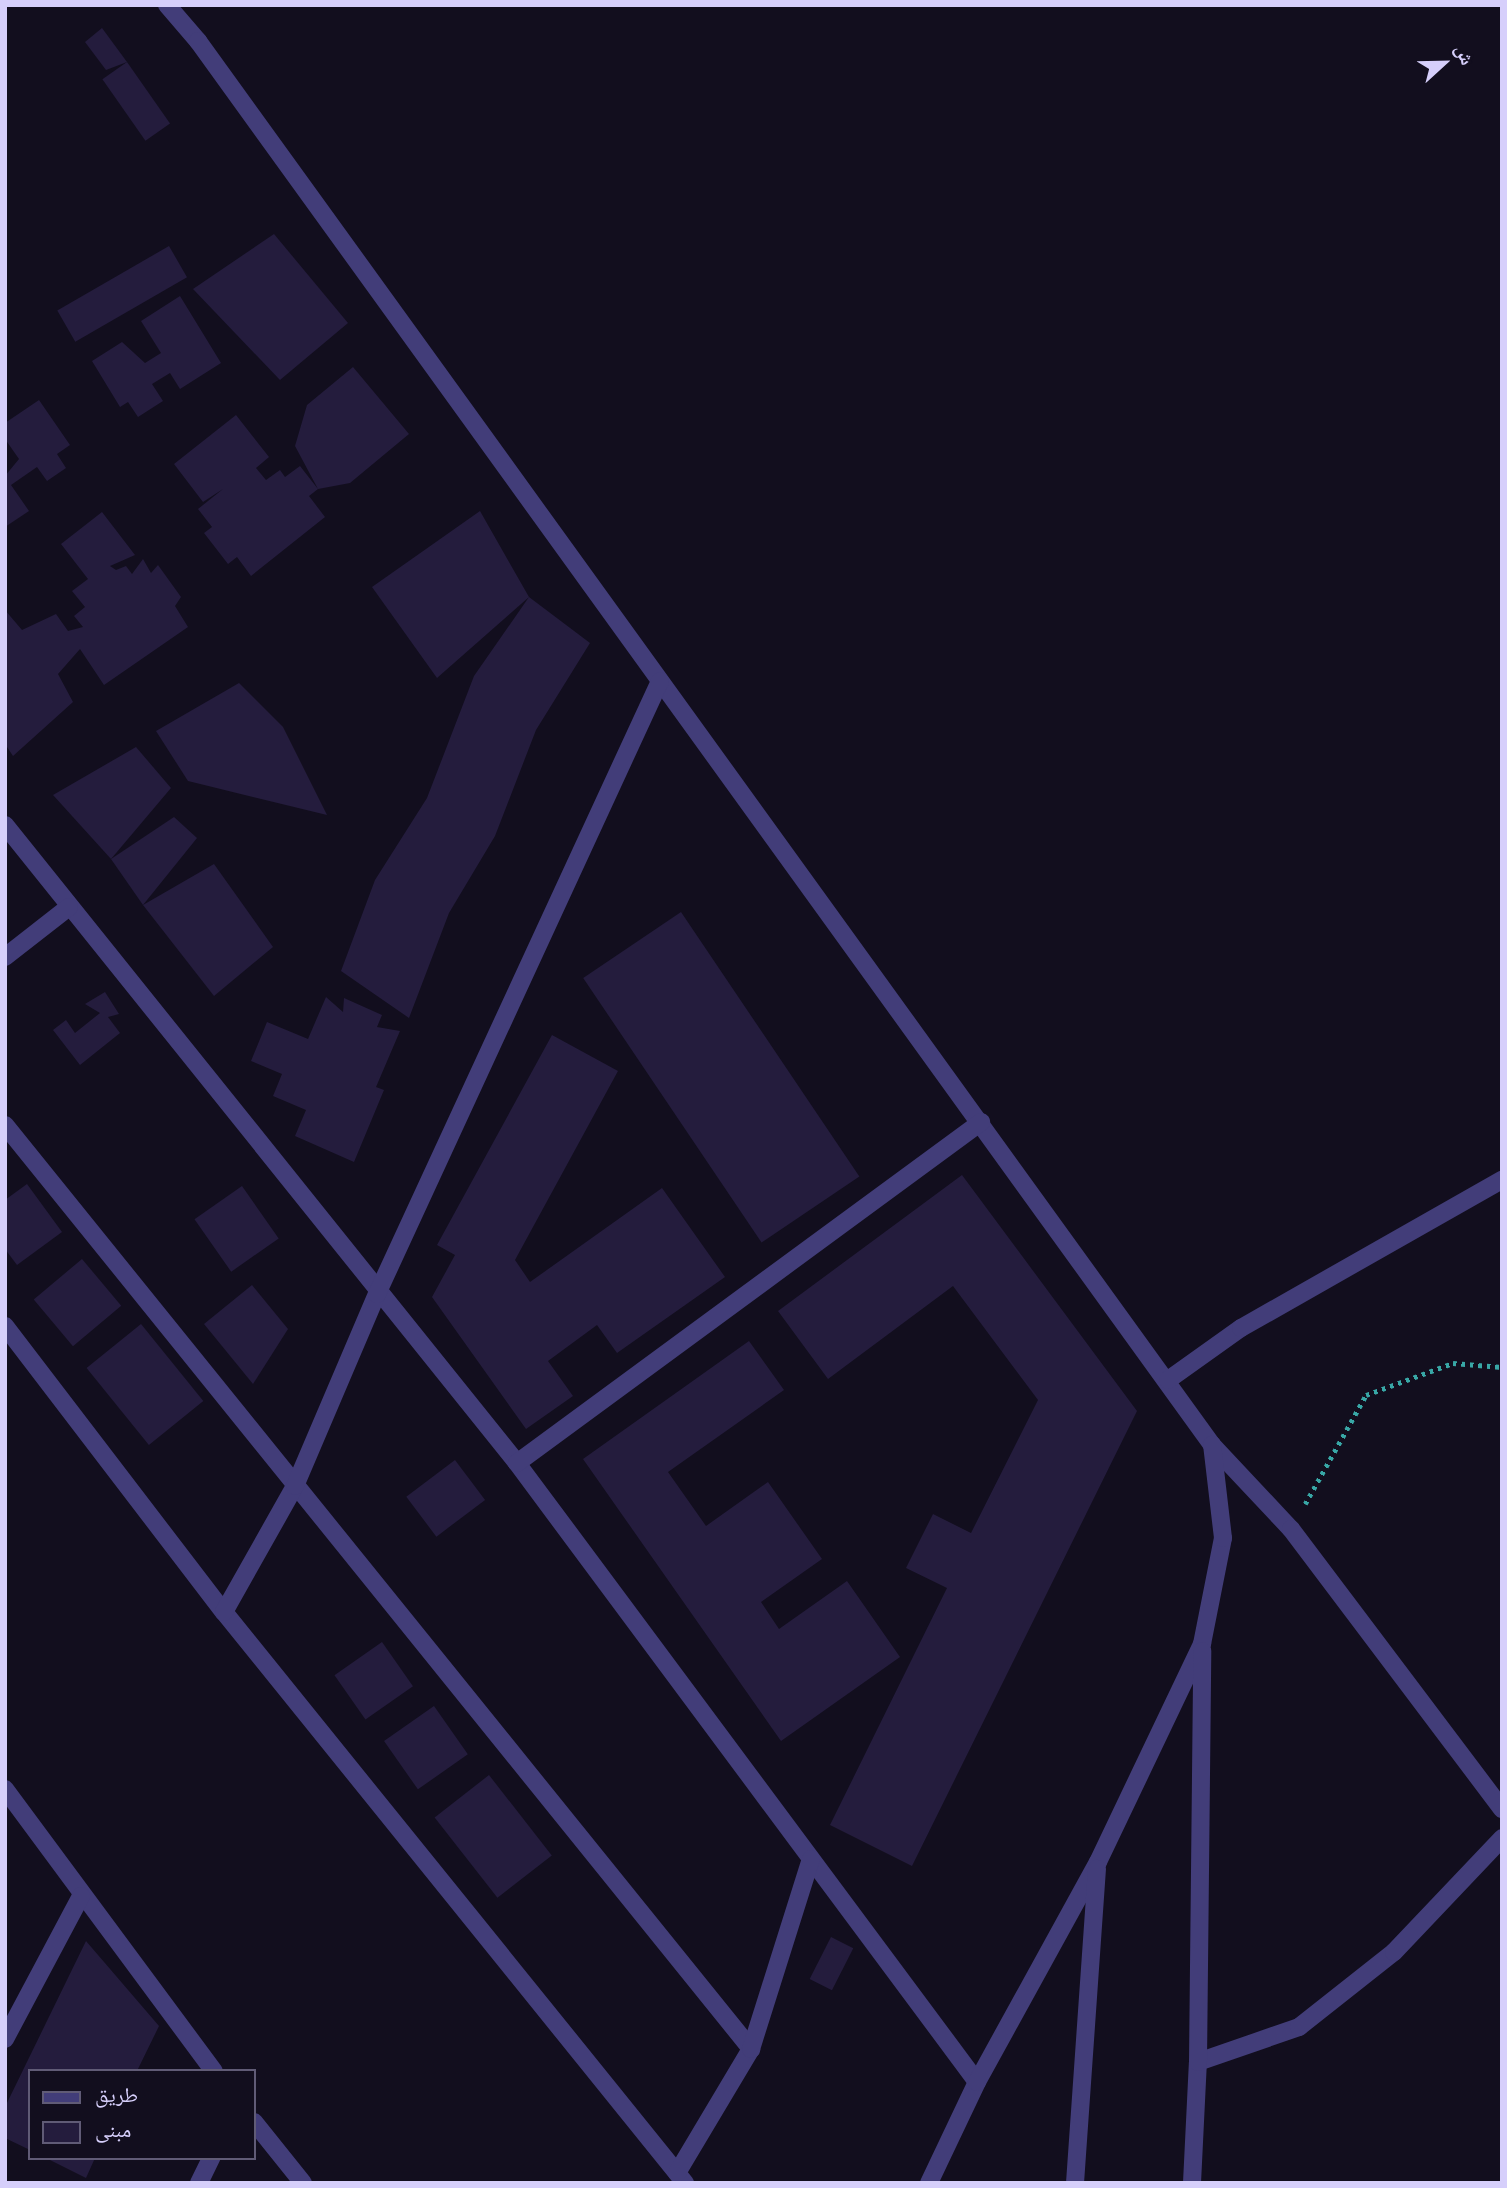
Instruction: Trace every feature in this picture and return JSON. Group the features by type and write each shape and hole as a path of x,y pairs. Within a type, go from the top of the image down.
{"street":[{"path":"167,5 198,41 1168,1380 1212,1445 1291,1529 1502,1809"},
{"path":"225,1612 295,1486 377,1294 660,681"},
{"path":"5,825 377,1294 517,1463 977,2082"},
{"path":"5,957 69,908"},
{"path":"517,1463 981,1122"},
{"path":"5,1125 751,2049"},
{"path":"1168,1380 1241,1328 1502,1180"},
{"path":"5,1326 225,1612 681,2178 751,2049 811,1859"},
{"path":"1192,2183 1198,2062 1202,1644 1223,1538 1212,1445"},
{"path":"929,2183 977,2082 1098,1862 1202,1644"},
{"path":"5,1789 81,1896 212,2069"},
{"path":"1198,2062 1299,2027 1394,1952 1502,1838"},
{"path":"1075,2183 1098,1862"},
{"path":"5,2039 81,1896"},
{"path":"256,2124 303,2183"},
{"path":"199,2183 210,2160"}],"path":[{"path":"1291,1529 1366,1395 1453,1363 1502,1367"}],"building":[{"path":"102,28 127,62 106,70 85,42"},
{"path":"127,62 170,123 145,141 102,79"},
{"path":"274,234 348,323 280,380 193,289"},
{"path":"169,246 187,277 75,342 57,310"},
{"path":"180,296 221,363 180,389 170,373 152,384 163,401 138,417 128,402 120,407 92,361 122,342 145,363 161,353 141,321"},
{"path":"353,367 409,434 350,483 318,489 295,446 307,405"},
{"path":"39,400 70,445 57,454 66,468 47,481 37,467 11,485 29,511 5,527 5,476 19,459 5,439 5,423"},
{"path":"236,415 269,457 256,468 266,480 280,470 285,477 300,466 318,489 309,496 325,517 251,576 237,557 228,564 204,533 212,527 198,509 223,489 203,502 174,464"},
{"path":"480,511 529,597 437,678 372,587"},
{"path":"102,512 135,555 110,566 116,570 126,566 132,574 143,559 151,573 158,565 181,597 175,606 188,627 104,685 80,649 58,674 73,702 13,756 5,744 5,610 22,630 56,614 68,631 83,627 74,616 85,607 72,591 88,579 61,544"},
{"path":"529,597 590,643 536,730 495,836 449,913 409,1018 341,971 375,880 427,798 474,676"},
{"path":"239,683 283,727 327,815 188,781 156,731"},
{"path":"136,747 171,788 111,859 53,795"},
{"path":"174,817 197,838 143,905 111,859"},
{"path":"214,864 273,947 214,996 143,905"},
{"path":"681,912 859,1176 762,1242 583,978"},
{"path":"105,992 119,1014 108,1017 120,1033 80,1065 53,1030 66,1020 75,1033 100,1013 85,1004"},
{"path":"326,997 343,1012 344,998 382,1015 377,1027 400,1031 376,1087 384,1090 354,1162 295,1136 306,1110 273,1096 282,1074 251,1061 267,1022 308,1039"},
{"path":"552,1035 618,1071 515,1260 530,1282 662,1188 725,1277 617,1353 597,1325 548,1361 573,1396 526,1429 432,1297 455,1255 437,1245"},
{"path":"962,1175 1137,1411 912,1866 830,1825 947,1588 906,1568 933,1514 971,1533 1038,1400 953,1286 828,1379 778,1311"},
{"path":"27,1184 62,1232 17,1265 5,1249 5,1200"},
{"path":"242,1186 279,1238 231,1272 194,1219"},
{"path":"82,1259 121,1306 73,1346 34,1299"},
{"path":"252,1285 288,1329 253,1384 204,1324"},
{"path":"141,1324 203,1401 149,1445 87,1368"},
{"path":"749,1341 784,1390 668,1472 706,1526 768,1482 822,1559 761,1602 779,1629 847,1581 900,1657 781,1741 583,1459"},
{"path":"455,1460 485,1500 436,1537 406,1497"},
{"path":"382,1642 413,1686 365,1720 334,1675"},
{"path":"434,1706 468,1754 418,1789 384,1741"},
{"path":"489,1775 552,1855 497,1898 435,1817"},
{"path":"831,1937 853,1948 832,1990 810,1979"},
{"path":"86,1941 159,2026 138,2069 28,2069 28,2149 5,2138 5,2107"},
{"path":"50,2160 94,2160 86,2178"}]}
